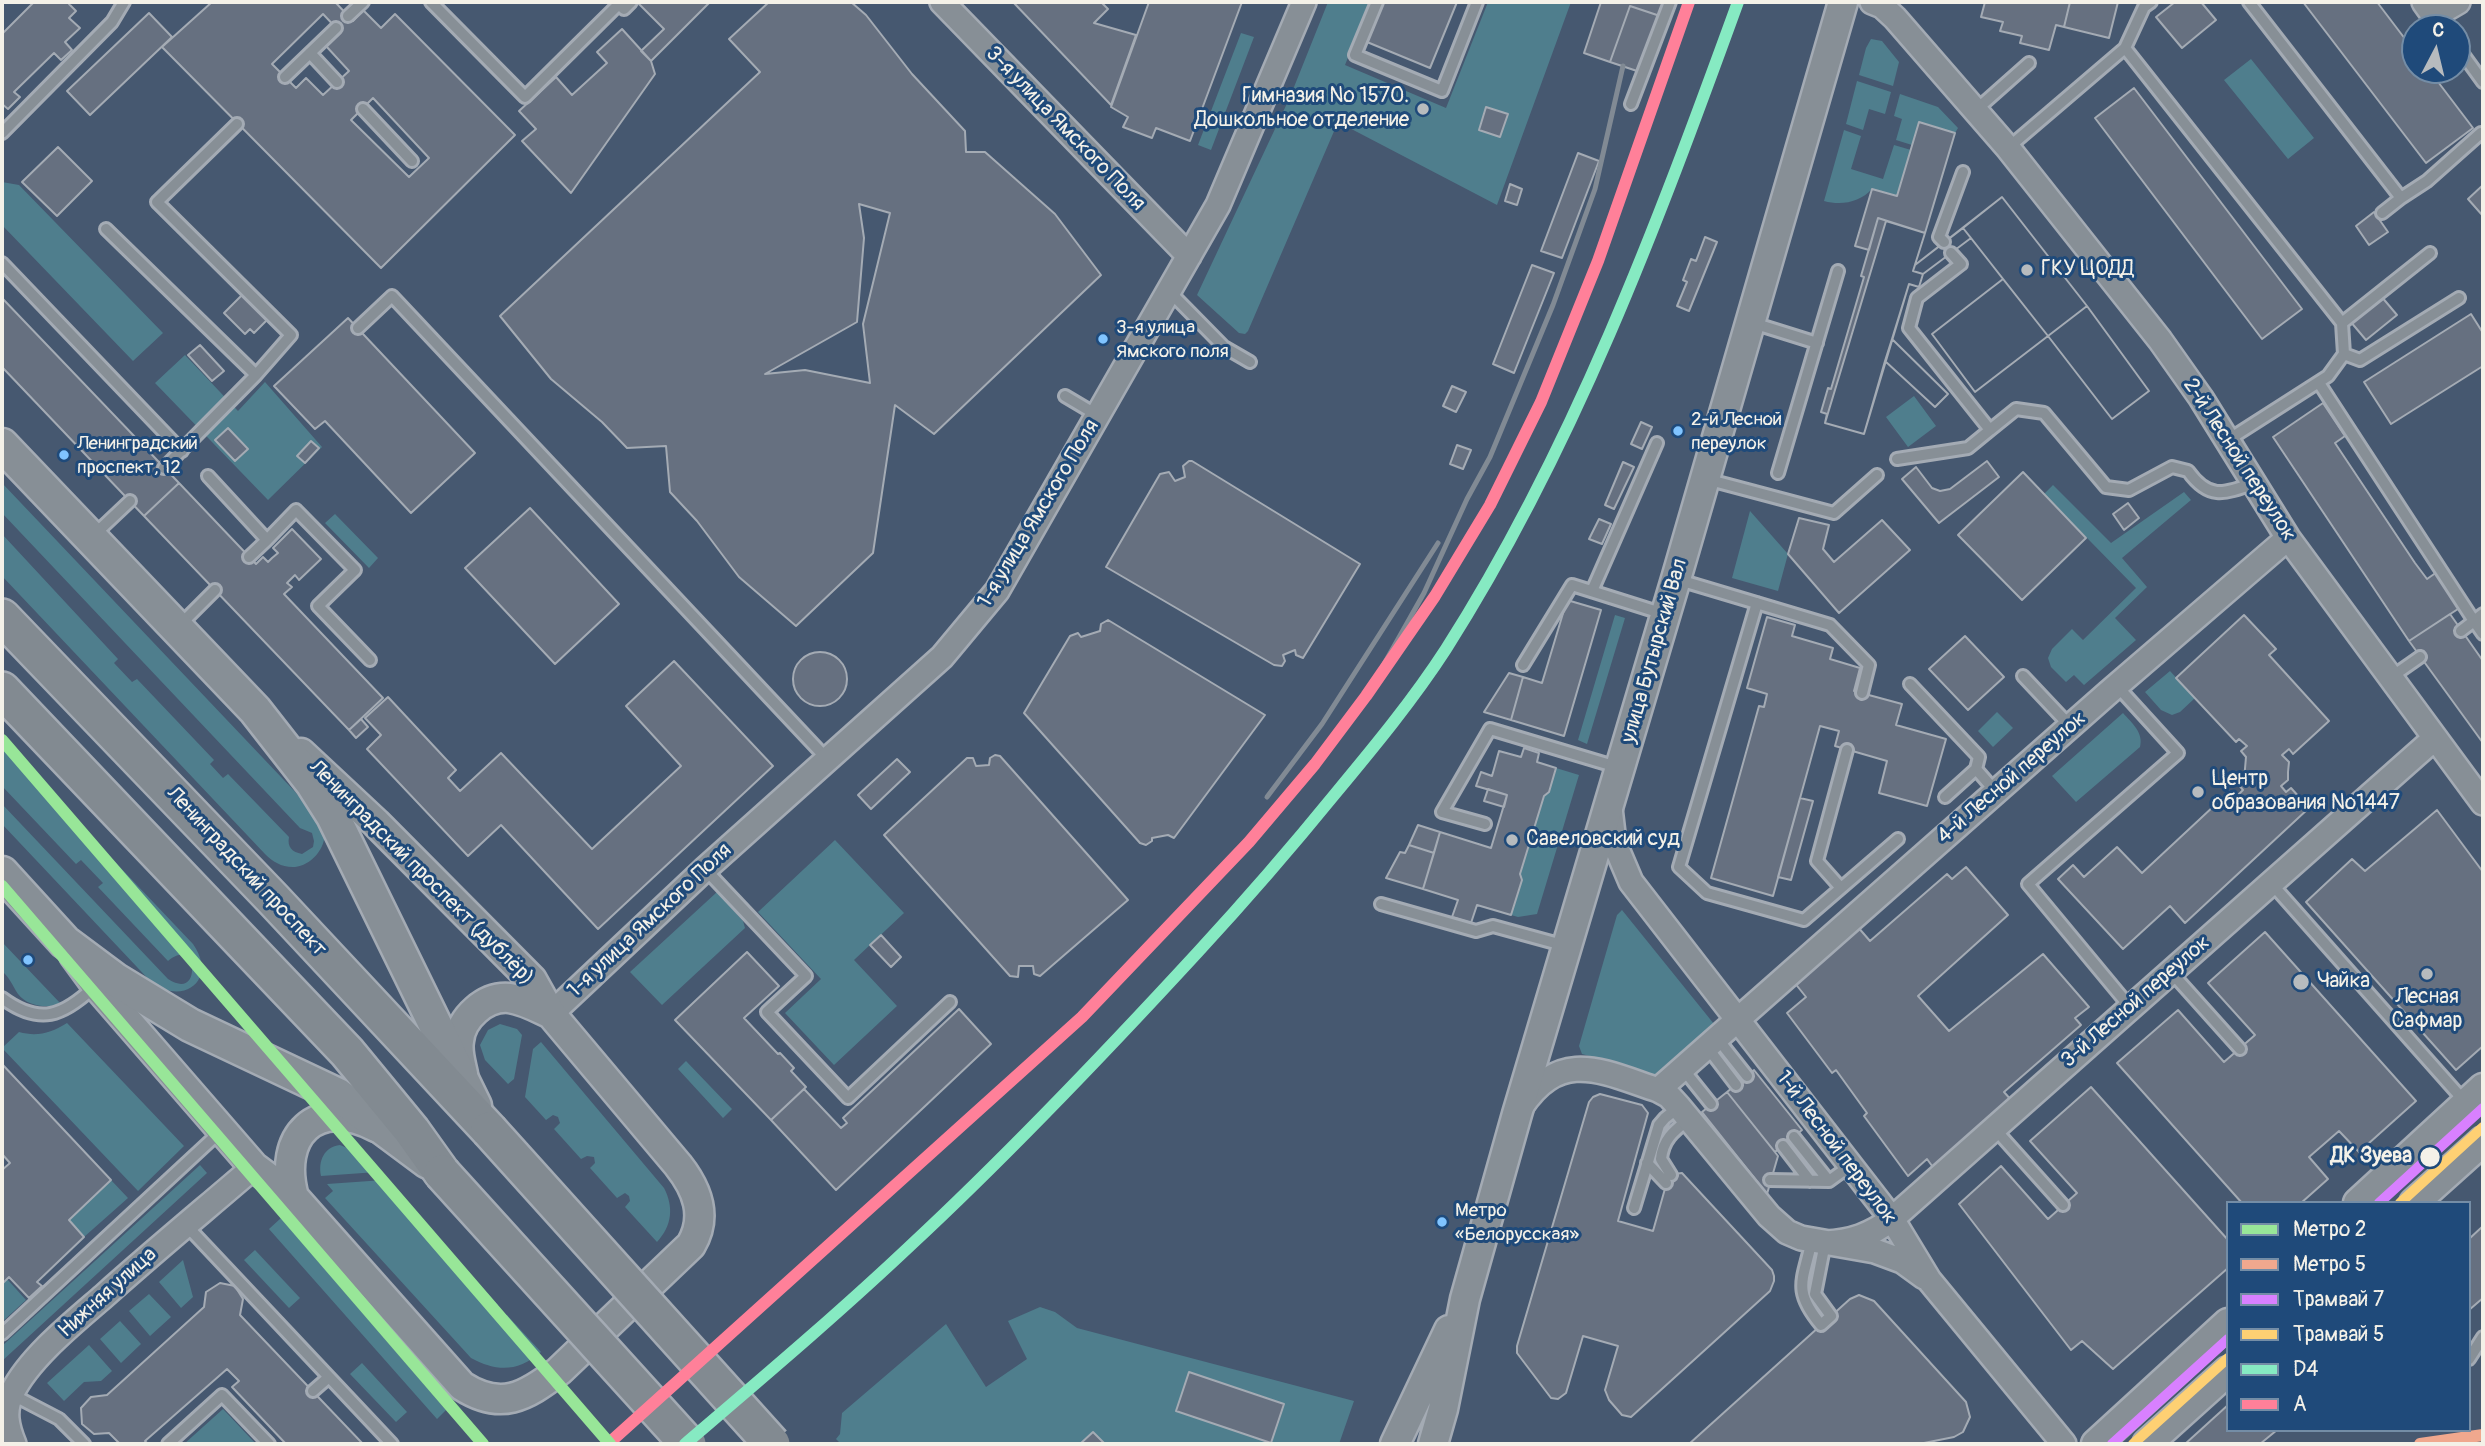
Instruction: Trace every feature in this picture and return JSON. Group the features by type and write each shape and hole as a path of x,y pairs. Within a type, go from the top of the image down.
{"main road":[{"name":"Ленинградский проспект (дублёр)","path":"2,445 255,710 312,783 333,816 471,1099 489,1129"},
{"name":"Ленинградский проспект","path":"2,617 489,1129 772,1444"},
{"path":"2,690 347,1052 442,1172 688,1444"},
{"name":"Ленинградский проспект (дублёр)","path":"4,881 65,942 127,987 190,1025 338,1095 442,1172"}],"street":[{"name":"3-я улица Ямского Поля","path":"942,2 1189,256"},
{"name":"1-я улица Ямского Поля","path":"551,1014 705,869 942,657 978,617 997,591 1218,205 1304,2"},
{"name":"улица Бутырский Вал","path":"1433,1444 1443,1409 1465,1299 1517,1114 1843,2"},
{"name":"2-й Лесной переулок","path":"1872,2 1882,6 1895,18 1976,110 2160,340 2228,440 2288,538 2483,803"},
{"path":"2436,14 2458,2"},
{"name":"4-й Лесной переулок","path":"1737,1020 2288,538"},
{"name":"Ленинградский проспект (дублёр)","path":"65,942 96,985 254,1167 294,1197 462,1386 487,1399 501,1400 524,1394 545,1381 686,1250 697,1233 700,1214 697,1194 684,1172 551,1014 532,980 376,823 255,710"},
{"name":"3-й Лесной переулок","path":"1819,1241 1866,1236 1892,1219 2435,738"},
{"name":"1-й Лесной переулок","path":"1609,806 1614,842 1632,881 1892,1219 1929,1280 2064,1444"},
{"path":"471,1099 458,1042 463,1026 473,1013 485,1003 499,998 531,1004 551,1014"},
{"path":"1658,1090 1737,1020"},
{"name":"1-й Лесной переулок","path":"1517,1114 1533,1090 1551,1075 1575,1068 1658,1090 1669,1096 1769,1216 1787,1232 1875,1251 1902,1261 1929,1280"},
{"path":"2360,1201 2475,1096"},
{"path":"254,1167 305,1126 321,1117 340,1115 372,1125 396,1139"},
{"path":"294,1197 289,1179 289,1163 294,1143 305,1126"},
{"path":"2416,1201 2483,1140"},
{"name":"Нижняя улица","path":"14,1444 4,1419 11,1395 22,1376 66,1329 254,1167"},
{"name":"улица Бутырский Вал","path":"1395,1444 1465,1299"},
{"path":"2143,1434 2226,1326"},
{"path":"2096,1444 2143,1434 2226,1372"}],"lane":[{"path":"2,133 112,22 124,2"},
{"path":"348,16 363,2"},
{"path":"431,2 525,97 618,3 624,9 631,2"},
{"path":"1377,2 1355,55 1442,91 1478,2"},
{"path":"1632,104 1670,2"},
{"path":"2008,148 2125,48 2144,7 2151,2"},
{"path":"2249,2 2401,198"},
{"path":"285,77 336,28"},
{"path":"2125,48 2342,323 2344,354 2328,376 2228,440"},
{"path":"310,53 337,82"},
{"path":"1976,110 2029,63"},
{"path":"2471,66 2483,82"},
{"path":"363,109 412,162"},
{"path":"164,468 256,375 291,335 157,202 237,124"},
{"path":"2382,213 2427,181 2481,133"},
{"path":"1944,242 1939,237 1963,173"},
{"path":"106,229 256,375"},
{"path":"1951,253 1961,264 1917,298 1909,328 1990,430"},
{"path":"2342,323 2430,253"},
{"path":"2,263 182,451"},
{"path":"1778,473 1838,271"},
{"path":"1169,291 1224,347 1250,362"},
{"path":"358,328 392,296 828,760"},
{"path":"2344,354 2360,360 2459,298"},
{"path":"1750,322 1817,343"},
{"path":"2319,383 2479,618 2483,634"},
{"path":"1065,396 1097,415"},
{"path":"1897,459 1968,448 2016,409 2044,413 2106,487 2129,490 2172,467 2188,471 2199,486 2214,492 2241,489 2254,483"},
{"path":"1592,591 1657,443"},
{"path":"1705,479 1834,513 1877,475"},
{"path":"208,476 267,540"},
{"path":"91,538 130,501"},
{"path":"249,557 296,510 355,570 318,606 370,660"},
{"path":"1676,579 1829,625 1869,665 1862,693"},
{"path":"1523,665 1572,585 1664,614"},
{"path":"177,628 215,590"},
{"path":"1757,603 1679,867 1707,893 1804,920 1898,839"},
{"path":"2461,631 2479,618"},
{"path":"2390,678 2420,657"},
{"path":"2023,676 2071,727"},
{"path":"1910,684 1979,757 1976,769 1945,797"},
{"path":"2117,686 2178,753 2028,884 2130,1007"},
{"path":"1485,824 1442,812 1490,729 1620,768"},
{"path":"1841,888 1817,861 1847,750"},
{"path":"1976,769 1996,792"},
{"path":"705,869 806,975 767,1012 848,1098 950,1002"},
{"path":"2271,883 2475,1096"},
{"path":"1381,904 1476,931 1493,926 1566,946"},
{"path":"2171,972 2240,1049"},
{"path":"2,998 27,1012 58,1013 75,1005 96,985"},
{"path":"1712,1043 1747,1076"},
{"path":"1712,1043 1736,1085"},
{"path":"1683,1069 1711,1104"},
{"path":"1634,1208 1662,1121 1684,1113"},
{"path":"1647,1163 1669,1179 1661,1159 1663,1146 1684,1113"},
{"path":"1994,1128 2063,1205"},
{"path":"2,1334 222,1130"},
{"path":"1794,1137 1829,1181"},
{"path":"1783,1146 1810,1181"},
{"path":"1770,1180 1829,1181 1851,1165"},
{"path":"185,1224 392,1444"},
{"path":"1819,1241 1815,1294 1831,1316 1822,1325 1802,1297 1803,1282 1819,1241"},
{"path":"2471,1356 2483,1338"},
{"path":"313,1391 329,1377"},
{"path":"11,1395 59,1419 84,1444"},
{"path":"168,1444 222,1395 266,1441 272,1430"}],"shaded area":[{"name":"Гимназия № 1570. Дошкольное отделение","path":"1328,2 1370,2 1345,65 1446,108 1488,2 1571,2 1497,205 1338,122 1248,331 1245,334 1239,333 1197,295 1290,97"},
{"path":"1241,33 1254,37 1211,150 1198,145"},
{"path":"1871,39 1882,41 1899,62 1893,86 1859,75"},
{"path":"2251,59 2314,138 2288,159 2224,80"},
{"path":"1857,81 1891,92 1885,114 1869,109 1863,130 1846,124"},
{"path":"1900,94 1938,107 1958,128 1955,133 1912,145 1896,140 1902,119 1894,116"},
{"path":"1844,130 1861,136 1851,169 1883,179 1894,145 1911,150 1897,196 1872,189 1850,202 1824,201"},
{"path":"2,182 19,185 163,333 133,361 2,225"},
{"path":"185,355 238,411 265,382 322,447 268,500 155,383"},
{"path":"1914,396 1936,426 1908,447 1886,417"},
{"path":"2,483 319,817 324,828 324,838 320,850 312,860 301,866 286,867 268,857 2,576 2,534 118,659 114,663 132,682 137,679 214,760 210,764 223,778 228,774 289,837 291,848 302,854 313,847 312,833 300,828 2,513"},
{"path":"2053,485 2111,543 2184,492 2191,500 2122,558 2147,587 2115,618 2136,640 2084,685 2074,675 2066,682 2051,667 2048,658 2052,649 2072,629 2083,640 2136,588 2044,494"},
{"path":"1750,511 1788,554 1778,591 1732,578"},
{"path":"335,514 378,558 369,568 325,523"},
{"path":"1615,615 1625,618 1587,744 1578,740"},
{"path":"2170,671 2195,698 2180,712 2172,715 2161,710 2145,692"},
{"path":"1997,712 2013,728 1993,747 1978,731"},
{"path":"2123,713 2139,733 2140,747 2076,802 2052,776"},
{"path":"2,743 193,944 200,956 202,968 195,985 187,990 177,991 165,990 153,984 2,824 2,804 168,979 179,984 187,982 191,977 190,961 185,956 178,955 168,961 98,887 103,883 81,860 76,864 2,786"},
{"path":"1556,768 1579,775 1537,914 1518,917 1511,915 1522,880 1520,874 1544,796 1549,792"},
{"path":"835,840 904,913 854,960 897,1006 834,1065 785,1013 821,979 758,912"},
{"path":"717,892 743,921 745,928 662,1005 630,972"},
{"path":"1622,910 1714,1024 1652,1079 1620,1064 1582,1054 1579,1046 1617,915"},
{"path":"2,942 61,1004 38,1005 27,1002 18,994 2,971"},
{"path":"67,1023 184,1146 138,1191 2,1048 19,1032 44,1033"},
{"path":"500,1024 517,1029 522,1035 514,1079 508,1084 485,1060 480,1045 488,1030"},
{"path":"541,1042 664,1188 670,1216 666,1229 657,1242 625,1207 630,1201 629,1196 625,1193 617,1198 590,1168 595,1163 594,1157 581,1159 554,1129 560,1123 558,1117 553,1115 546,1120 525,1097 533,1049"},
{"path":"686,1061 732,1109 723,1118 678,1069"},
{"path":"340,1145 357,1152 377,1172 321,1176 323,1156 334,1146"},
{"path":"200,1165 207,1173 2,1361 2,1346"},
{"path":"111,1180 128,1198 84,1237 69,1220"},
{"path":"384,1180 427,1227 423,1232 424,1238 428,1240 436,1236 462,1266 458,1271 459,1276 463,1278 471,1275 498,1305 493,1311 494,1317 507,1315 541,1352 524,1363 507,1368 490,1366 471,1358 325,1198 333,1191 327,1184"},
{"path":"281,1218 446,1410 437,1419 269,1229"},
{"path":"255,1250 300,1298 289,1308 244,1260"},
{"path":"183,1260 193,1297 181,1308 159,1282"},
{"path":"7,1279 26,1300 2,1322 2,1284"},
{"path":"149,1294 171,1317 150,1336 129,1311"},
{"path":"1040,1307 1055,1312 1077,1328 1354,1401 1339,1444 841,1444 836,1439 840,1434 842,1413 946,1324 986,1387 1027,1359 1008,1321"},
{"path":"120,1321 141,1344 121,1363 100,1339"},
{"path":"89,1345 112,1371 101,1381 84,1382 64,1401 47,1383"},
{"path":"362,1363 407,1412 396,1422 350,1374"},
{"path":"223,1409 256,1444 184,1444"}],"building":[{"path":"34,2 72,2 69,4 76,11 69,18 80,28 65,42 72,50 61,60 54,53 14,92 20,97 8,109 2,104 2,34"},
{"path":"212,2 337,2 353,21 363,10 381,28 395,14 515,135 381,268 162,47","holes":["323,14 340,32 326,46 349,71 323,95 306,78 296,88 272,64","373,98 429,158 409,177 351,120"]},
{"path":"637,2 710,2 651,61 641,51 664,29"},
{"path":"769,2 851,2 866,15 912,74 965,131 966,152 985,152 1055,214 1101,275 934,434 895,405 873,553 796,626 739,577 697,521 670,492 666,446 627,448 602,422 551,379 500,316 760,72 729,39","holes":["859,204 890,213 863,324 870,383 805,370 765,374 857,322 864,238"]},
{"path":"1013,2 1101,2 1108,9 1094,23 1136,35 1111,105"},
{"path":"1149,2 1242,2 1190,141 1156,128 1152,138 1123,127 1128,117 1111,107"},
{"path":"1383,2 1457,2 1430,68 1367,42"},
{"path":"1601,2 1665,2 1660,16 1630,6 1610,62 1584,53"},
{"path":"1985,2 2070,2 2064,27 2056,25 2049,50 2020,43 2022,36 2000,31 2003,22 1981,17"},
{"path":"2070,2 2118,2 2109,38 2064,27"},
{"path":"2175,2 2201,2 2216,20 2182,48 2156,17"},
{"path":"2303,2 2377,2 2401,34 2401,84 2440,84 2473,128 2426,163"},
{"path":"1630,6 1660,16 1640,72 1610,62"},
{"path":"149,13 172,37 90,115 67,91"},
{"path":"622,29 651,61 655,74 571,193 522,141 536,129 519,111 556,77 572,95 607,63 597,52"},
{"path":"2134,88 2302,309 2262,339 2095,118"},
{"path":"1486,107 1508,114 1500,137 1479,130"},
{"path":"1919,122 1955,133 1925,233 1878,218 1869,250 1855,246 1872,189 1897,196"},
{"path":"58,147 92,181 57,216 22,182"},
{"path":"1578,153 1599,161 1562,258 1541,251"},
{"path":"1510,184 1522,189 1517,205 1505,201"},
{"path":"2483,185 2483,216 2468,199"},
{"name":"ГКУ ЦОДД","path":"2002,197 2087,306 2048,336 1963,228"},
{"path":"2002,197 2149,391 2112,419 2048,336 1975,392 1932,334 2003,279 1971,238 1923,274 1913,271 1915,265"},
{"path":"2374,212 2388,232 2369,245 2356,226"},
{"path":"1878,218 1925,233 1913,271 1923,274 1919,287 1909,284 1892,339 1948,394 1935,407 1885,361 1864,434 1825,423 1827,414 1821,412 1828,388 1831,389 1864,277 1861,276"},
{"path":"1886,221 1925,233 1913,271 1923,274 1919,287 1909,284 1864,434 1825,423"},
{"path":"1963,228 1971,238 1923,274 1913,271 1915,265"},
{"path":"1705,237 1717,242 1689,311 1677,306 1687,282 1683,280 1691,259 1696,261"},
{"path":"1532,265 1554,273 1514,373 1493,364"},
{"path":"2003,279 2048,336 1975,392 1932,334"},
{"path":"243,294 268,319 254,333 250,329 245,334 224,313"},
{"path":"2381,296 2397,315 2366,340 2350,321"},
{"path":"2,298 179,483 144,516 2,367"},
{"path":"2087,306 2149,391 2112,419 2048,336"},
{"path":"2471,314 2483,333 2483,366 2391,424 2364,382"},
{"path":"348,318 475,453 411,513 325,421 315,429 274,386"},
{"path":"1892,339 1948,394 1935,407 1885,361"},
{"path":"200,345 224,371 212,381 188,355"},
{"path":"1452,386 1466,392 1456,412 1443,406"},
{"path":"2323,403 2345,436 2335,443 2415,563 2427,579 2437,572 2461,607 2409,641 2273,437"},
{"path":"1641,422 1652,427 1642,449 1631,444"},
{"path":"228,428 248,449 235,461 215,440"},
{"path":"311,441 319,448 305,463 297,456"},
{"path":"1457,445 1471,450 1463,469 1450,464"},
{"path":"1189,461 1360,564 1303,658 1296,655 1295,650 1283,655 1285,661 1282,666 1274,665 1106,567 1160,474 1169,472 1175,481 1185,477 1183,466"},
{"path":"1987,461 1999,477 1939,523 1902,479 1916,467 1932,488 1940,491 1950,489"},
{"path":"1623,462 1634,467 1614,509 1605,505"},
{"path":"2023,472 2086,538 2022,600 1958,535"},
{"path":"179,483 256,564 263,557 268,562 278,553 273,548 292,529 321,559 299,580 295,575 287,583 292,587 284,594 383,698 349,730 144,516"},
{"path":"2128,503 2139,518 2124,530 2113,514"},
{"path":"530,508 619,604 555,664 465,568"},
{"path":"1799,518 1829,525 1823,549 1834,562 1882,520 1910,550 1839,613 1788,554"},
{"path":"1599,519 1611,524 1602,544 1589,539"},
{"path":"1567,600 1601,610 1564,736 1511,720 1523,677 1542,683"},
{"path":"2450,614 2483,661 2483,743 2409,641"},
{"path":"2244,615 2276,649 2269,655 2329,721 2293,754 2289,749 2282,755 2289,762 2288,780 2281,786 2286,792 2291,788 2309,808 2185,923 2170,906 2123,949 2058,879 2073,865 2084,877 2117,847 2142,873 2230,791 2236,797 2243,790 2238,784 2244,780 2246,757 2241,751 2247,746 2239,739 2236,742 2176,678"},
{"path":"1767,617 1795,625 1792,636 1833,648 1830,659 1860,668 1854,691 1902,704 1896,725 1946,739 1927,806 1879,793 1887,761 1835,746 1839,731 1820,726 1773,896 1711,878 1759,706 1764,707 1767,694 1747,688"},
{"path":"1108,620 1265,715 1174,838 1168,835 1152,838 1146,845 1140,843 1024,713 1070,636 1078,633 1081,637 1100,631 1101,624"},
{"path":"1965,636 2004,677 1968,710 1929,669"},
{"path":"820,652 839,660 847,679 839,698 820,706 801,698 793,679 801,660"},
{"path":"674,661 773,766 598,929 501,825 468,856 367,749 381,735 365,718 388,697 456,770 448,778 460,791 501,753 592,849 681,766 626,706"},
{"path":"1509,673 1523,677 1511,720 1484,712"},
{"path":"361,719 368,727 356,738 349,730"},
{"name":"Савеловский cуд","path":"1524,748 1539,753 1537,762 1556,768 1549,792 1544,796 1520,874 1522,880 1511,915 1477,905 1471,923 1452,917 1458,900 1423,889 1440,832 1491,848 1507,795 1476,786 1481,772 1492,776 1499,751 1521,757"},
{"path":"1000,756 1128,900 1040,976 1034,974 1033,966 1019,966 1018,977 1010,976 884,835 967,758 973,758 976,766 989,765 990,758"},
{"path":"897,759 910,772 871,809 858,795"},
{"path":"1488,789 1507,795 1504,807 1484,801"},
{"path":"1800,798 1813,801 1791,880 1778,877"},
{"name":"Лесная Сафмар","path":"2437,810 2483,872 2483,1046 2456,1070 2306,902 2352,859 2365,871"},
{"path":"1418,825 1440,832 1434,853 1409,845"},
{"path":"1409,845 1434,853 1423,889 1386,878 1400,852 1405,853"},
{"path":"1966,867 2008,915 1918,996 1949,1031 2043,954 2089,1007 2075,1018 2081,1025 2004,1092 2012,1101 1935,1170 1927,1159 1908,1176 1864,1116 1867,1113 1836,1070 1832,1073 1787,1013 1806,997 1794,982 1857,926 1870,941 1947,874 1952,879"},
{"path":"2265,932 2416,1101 2359,1152 2339,1131 2309,1157 2328,1179 2303,1201 2240,1201 2117,1063 2178,1010 2224,1062 2255,1035 2208,983"},
{"path":"881,935 901,957 891,967 870,945"},
{"path":"747,952 779,986 744,1018 794,1068 791,1071 806,1087 771,1120 675,1020"},
{"path":"959,1009 991,1044 836,1190 771,1120 804,1089 841,1128 847,1123 843,1118"},
{"path":"2,1064 111,1180 69,1220 84,1237 37,1282 42,1286 29,1298 9,1277 2,1284 2,1170 10,1163 2,1154"},
{"path":"1754,1070 1802,1130 1775,1152 1727,1092"},
{"path":"2091,1087 2226,1238 2226,1270 2113,1369 2082,1341 2071,1350 1959,1204 2001,1166 2048,1219 2077,1193 2030,1141"},
{"path":"1727,1092 1778,1156 1767,1194 1702,1112"},
{"path":"1600,1094 1642,1105 1648,1113 1618,1221 1653,1231 1668,1178 1682,1173 1772,1270 1774,1276 1770,1291 1631,1417 1622,1415 1609,1400 1605,1390 1618,1346 1583,1336 1566,1393 1558,1399 1551,1398 1517,1353 1589,1102"},
{"path":"2483,1226 2483,1298 2471,1308 2471,1237"},
{"path":"220,1283 235,1286 243,1299 240,1315 363,1444 286,1444 232,1387 239,1381 227,1369 145,1441 148,1444 120,1444 109,1433 94,1434 82,1424 81,1408 91,1397 107,1395 204,1307 206,1292"},
{"path":"1859,1295 1874,1301 1966,1402 1970,1417 1963,1432 1954,1437 1919,1444 1689,1444 1850,1299"},
{"path":"1189,1372 1284,1404 1271,1443 1176,1411"},
{"path":"2226,1407 2226,1432 2275,1432 2260,1444 2185,1444"},
{"path":"1093,1432 1105,1444 1080,1444"}],"railway":[{"path":"1366,696 1424,593 1467,499 1490,457 1553,305 1595,189 1623,66"},
{"path":"1267,797 1322,724 1438,543"}],"metro line":[{"name":"2","path":"2,740 610,1444"},
{"name":"2","path":"2,886 483,1444"},
{"name":"5","path":"2420,1444 2483,1435"}],"tram line":[{"name":"7","path":"2381,1201 2483,1108"},
{"name":"5","path":"2402,1201 2483,1127"},
{"name":"7","path":"2112,1444 2226,1341"},
{"name":"5","path":"2133,1444 2226,1360"}],"transit line":[{"name":"A","path":"608,1444 1082,1017 1249,842 1315,764 1366,696 1435,596 1490,505 1541,402 1598,261 1689,2"},
{"name":"D4","path":"685,1444 883,1271 1057,1102 1250,894 1364,759 1420,687 1492,573 1573,415 1644,252 1738,2"}],"place":[{"name":"Гимназия № 1570. Дошкольное отделение","path":"1423,109"},
{"name":"ГКУ ЦОДД","path":"2027,270"},
{"name":"3-я улица Ямского поля","path":"1103,339"},
{"name":"2-й Лесной переулок","path":"1678,431"},
{"name":"Ленинградский проспект, 12","path":"64,455"},
{"name":"Центр образования №1447","path":"2198,792"},
{"name":"Савеловский cуд","path":"1512,840"},
{"name":"Лесная Сафмар","path":"2427,974"},
{"name":"Чайка","path":"2301,982"},
{"name":"ДК Зуева","path":"2430,1157"},
{"name":"Метро «Белорусская»","path":"1442,1222"}]}
